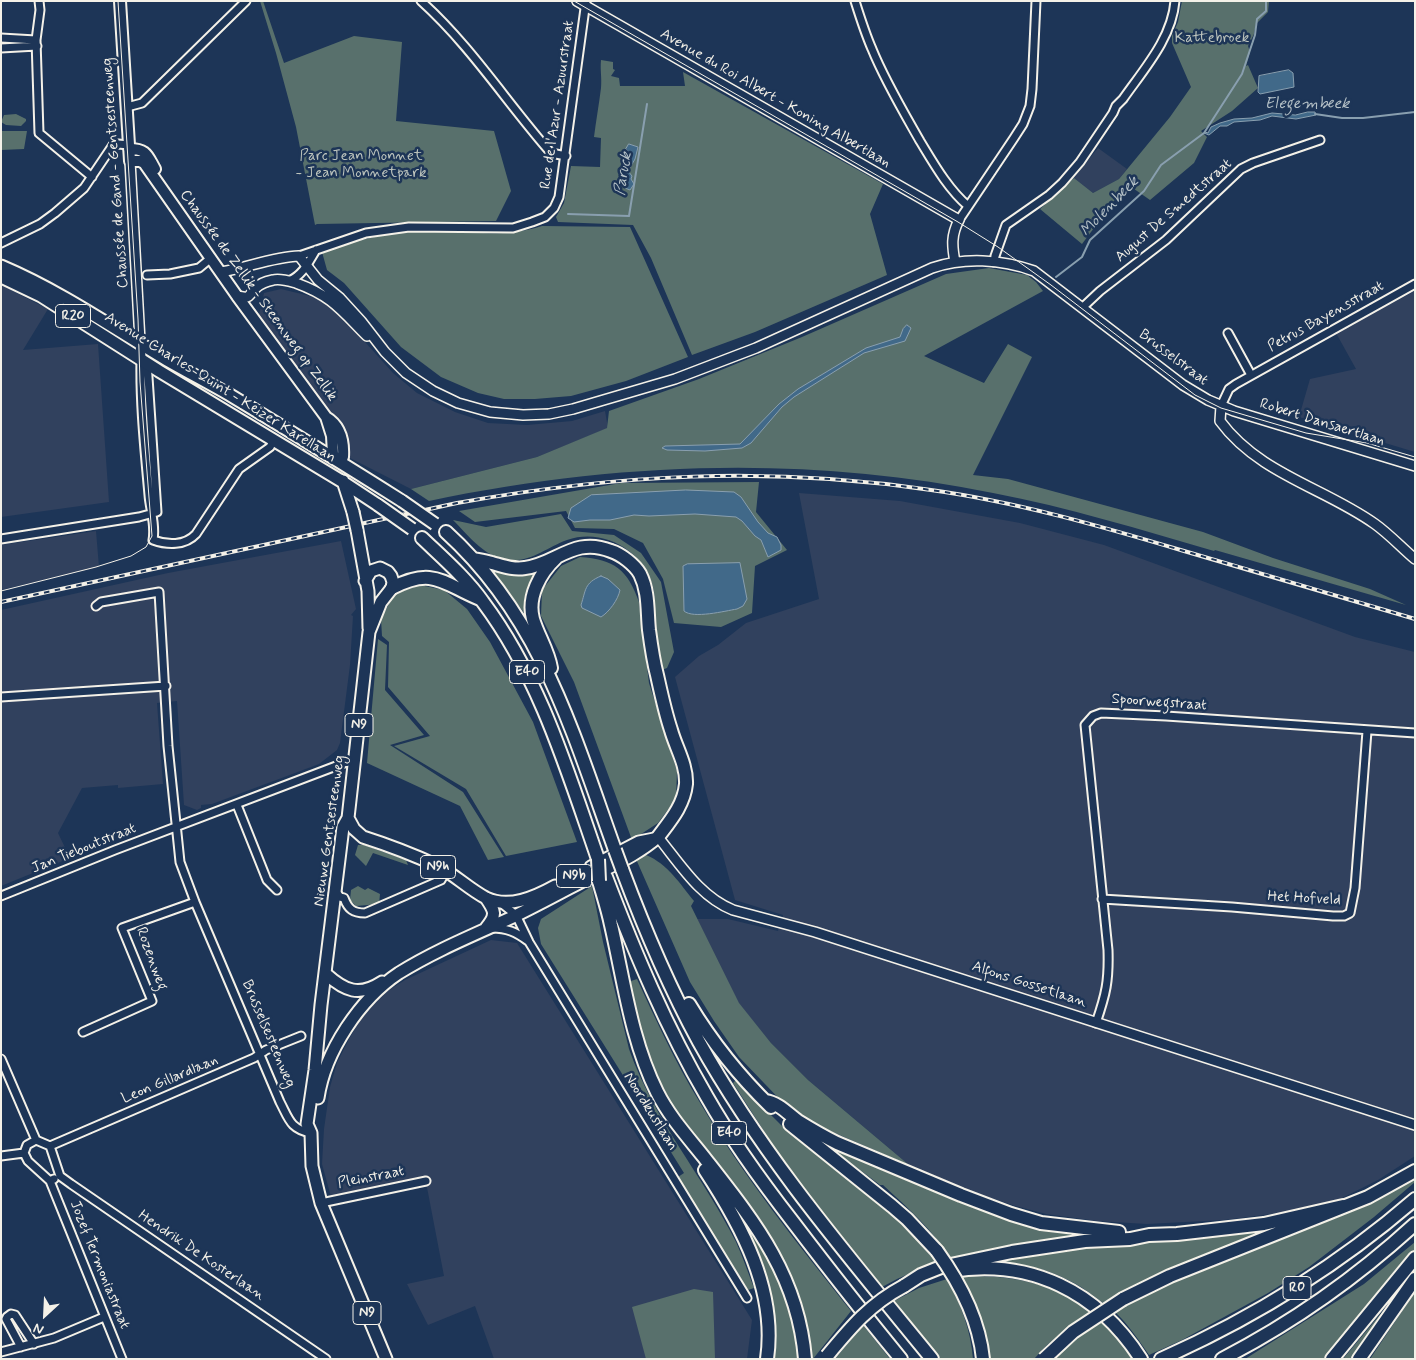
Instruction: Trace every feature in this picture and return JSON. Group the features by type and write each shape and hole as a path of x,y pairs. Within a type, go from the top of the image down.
{"highway":[{"name":"E40","path":"446,532 492,583 518,618 538,651 568,718 635,904 699,1041 746,1118 788,1180 932,1359"},
{"name":"E40","path":"422,538 457,572 482,600 508,637 536,690 560,750 598,859 602,879 663,1014 708,1099 759,1177 824,1263 901,1359"},
{"path":"473,560 491,562 506,568 525,568 535,566 575,548 590,546 612,551 623,557 639,573 646,591 649,630 657,676 671,731 685,772 686,784 682,801 675,815 658,838"},
{"path":"554,685 549,655 533,619 532,604 539,580 548,566 560,554"},
{"path":"389,591 410,579 434,578 446,581 459,590 482,600"},
{"path":"602,879 630,1014 644,1065 683,1138 723,1198 757,1268 766,1304 768,1326 767,1359"},
{"path":"674,991 688,1003 704,1029 734,1067 765,1101 792,1126 908,1219 937,1251 963,1291 971,1312 983,1359"},
{"path":"765,1101 775,1102 801,1123 837,1143 984,1205 1041,1222 1148,1235"},
{"path":"675,1121 750,1217 778,1262 799,1315 804,1338 805,1359"},
{"path":"825,1359 875,1303 920,1275 934,1269 979,1258 1050,1245 1264,1224 1343,1206 1368,1197 1415,1171"},
{"name":"R0","path":"1164,1358 1264,1307 1302,1284 1370,1236 1415,1199"},
{"path":"1044,1359 1073,1332 1122,1299 1170,1276 1331,1213 1343,1206"},
{"name":"R0","path":"1222,1359 1268,1334 1340,1286 1415,1224"},
{"path":"1332,1359 1415,1258"},
{"path":"904,1286 943,1273 985,1268 1015,1271 1034,1276 1065,1287 1095,1306 1113,1322 1140,1359"},
{"path":"1359,1359 1415,1279"}],"main road":[{"name":"Chaussée de Gand - Gentsesteenweg","path":"120,1 130,161"},
{"name":"Chaussée de Zellik - Steenweg op Zellik","path":"129,147 144,151 161,178 165,192"},
{"name":"Chaussée de Zellik - Steenweg op Zellik","path":"130,161 144,163 237,296 326,417 332,421 342,437 344,445 343,457 337,460 353,512 367,586"},
{"name":"Avenue Charles-Quint - Keizer Karellaan","path":"1,266 44,286 141,342 166,359 337,460"},
{"name":"Avenue Charles-Quint - Keizer Karellaan","path":"1,277 41,296 343,482"},
{"name":"E40","path":"337,460 402,501 446,532"},
{"name":"E40","path":"343,482 412,529 422,538"},
{"path":"380,568 384,569 391,576 389,591 380,595 367,586 371,571 380,568"},
{"name":"Nieuwe Gentsesteenweg","path":"326,974 343,827 348,818 369,632 367,586"},
{"name":"Nieuwe Gentsesteenweg","path":"369,632 389,591"},
{"path":"341,845 363,837 354,829 348,818"},
{"name":"N9h","path":"363,837 446,871 486,898"},
{"name":"N9b","path":"486,898 499,901 518,901 535,896 639,842 658,838"},
{"name":"N9b","path":"326,974 346,989 360,991 375,987 422,960 516,915 646,848 658,838"},
{"path":"486,898 494,913 492,921 486,928"},
{"name":"N9","path":"326,974 307,1124 311,1133 312,1166 320,1202 386,1359"},
{"name":"N9b","path":"311,1133 315,1128 319,1091 339,1039 353,1018 374,995 397,975"}],"street":[{"path":"39,1 40,10 36,43 39,134 92,177"},
{"path":"127,107 142,103 246,1"},
{"path":"421,1 477,60 552,153 566,156"},
{"path":"855,1 871,48 903,112 941,174 958,198 968,206"},
{"path":"955,262 951,243 955,226 1023,124 1030,106 1036,1"},
{"path":"994,262 1006,225 1049,195 1080,162 1163,40 1172,19 1176,1"},
{"name":"Rue de l'Azur - Azuurstraat","path":"316,250 366,232 409,227 513,228 545,217 554,208 559,197 566,156 583,3"},
{"name":"Avenue du Roi Albert - Koning Albertlaan","path":"583,3 959,220"},
{"path":"1,38 36,43"},
{"path":"1,48 36,43"},
{"name":"August De Smedtstraat","path":"1083,307 1100,291 1166,240 1241,169 1320,140"},
{"path":"1,243 40,224 84,188 113,145 118,144 129,147"},
{"name":"Chaussée de Gand - Gentsesteenweg","path":"130,161 141,342 144,361 141,382 145,452 149,498 155,513 153,540 166,544 191,540 239,469 270,447 274,440"},
{"path":"221,272 289,256 299,256 316,250"},
{"path":"289,281 296,278 302,272 316,250"},
{"path":"299,256 318,280 340,298 361,321 385,352"},
{"path":"146,275 170,274 199,268 211,258"},
{"name":"Brusselstraat","path":"385,352 406,373 433,391 458,403 490,412 523,415 549,414 573,409 675,379 756,348 932,268 955,262 994,262 1015,265 1034,271 1193,393 1221,406"},
{"path":"244,268 244,275 256,287"},
{"path":"237,296 245,297 251,295 256,287 276,279 289,281 314,290 330,299 385,352"},
{"name":"Petrus Bayensstraat","path":"1221,406 1229,389 1250,375 1415,284"},
{"path":"1228,333 1250,375"},
{"path":"1221,406 1220,421 1226,430 1253,453 1284,475 1375,524 1415,559"},
{"name":"Robert Dansaertlaan","path":"1221,406 1415,466"},
{"path":"1,539 155,513"},
{"path":"1,697 166,686 159,592 101,602 96,606"},
{"name":"Brusselsesteenweg","path":"166,686 168,746 180,862 195,902 280,1102 293,1126 300,1131 311,1133"},
{"name":"Spoorwegstraat","path":"1096,1022 1106,992 1109,975 1085,725 1093,716 1101,714 1166,716 1415,733"},
{"name":"Het Hofveld","path":"1102,899 1232,907 1333,916 1344,916 1350,913 1355,888 1366,731"},
{"name":"Jan Tieboutstraat","path":"1,896 344,763 355,757"},
{"path":"237,805 267,880 276,890"},
{"name":"Alfons Gossetlaan","path":"658,838 713,900 733,910 815,932 1415,1125"},
{"path":"336,892 340,897 344,898 348,907 356,913 365,913 441,880 446,871"},
{"path":"499,901 516,915"},
{"name":"Rozenweg","path":"83,1032 152,1001 122,928 195,902"},
{"name":"Noordkustlaan","path":"516,915 529,942 747,1298"},
{"path":"486,928 504,928 513,931 529,942"},
{"name":"Leon Gillardlaan","path":"50,1146 301,1036"},
{"path":"1,1059 36,1140 50,1146 60,1176 50,1181 28,1161 24,1153 27,1145 36,1140"},
{"path":"1,1156 24,1153"},
{"name":"Hendrik De Kosterlaan","path":"60,1176 326,1359"},
{"name":"Jozef Termoniastraat","path":"50,1181 122,1359"},
{"name":"Pleinstraat","path":"320,1202 426,1181"},
{"path":"21,1347 6,1320 11,1314 15,1315 34,1344"},
{"path":"1,1352 54,1338 104,1317"}],"shaded area":[{"path":"1289,70 1293,73 1294,87 1260,94 1258,92 1259,76"},
{"path":"1315,112 1316,115 1296,119 1272,116 1260,120 1234,122 1227,126 1220,126 1209,135 1204,133 1208,133 1211,127 1234,119 1252,118 1272,113 1295,115"},
{"path":"629,144 638,147 635,159 628,171 632,176 631,179 634,184 630,190 625,188 623,165 630,153 626,149"},
{"path":"1098,148 1127,169 1119,179 1093,193 1074,178"},
{"path":"1,285 48,309 23,350 98,344 109,502 1,517"},
{"path":"281,289 314,297 338,312 393,373 417,393 455,412 488,423 527,425 572,421 605,411 608,428 537,457 411,489 348,457 344,434 259,315 264,293"},
{"path":"1415,291 1415,452 1299,417 1310,379 1356,369 1336,333"},
{"path":"907,325 911,328 905,341 864,353 794,397 782,407 751,443 742,448 705,451 667,450 662,448 665,446 740,444 779,404 798,389 866,348 900,337"},
{"path":"686,490 734,492 741,497 768,533 777,537 781,550 768,557 761,540 736,517 695,514 634,515 610,520 574,522 568,518 571,508 591,495"},
{"path":"799,493 900,501 1020,523 1104,545 1355,637 1415,652 1415,1156 1378,1180 1342,1198 1295,1211 1224,1220 1147,1224 1097,1221 1046,1214 971,1191 909,1165 808,1080 771,1043 739,1004 697,919 728,919 778,931 783,915 735,900 675,677 699,656 718,645 746,623 819,599"},
{"path":"96,531 99,567 1,590 1,545"},
{"path":"341,541 356,609 351,615 353,616 350,665 340,743 337,750 319,764 212,804 201,805 201,808 197,810 184,805 177,701 157,703 163,784 118,788 118,785 82,788 58,833 70,858 1,886 1,610 168,573"},
{"path":"740,563 747,599 743,606 737,609 709,614 694,614 684,611 683,566 687,564"},
{"path":"601,576 608,579 620,590 613,605 601,617 582,608 581,605 585,591 591,581"},
{"path":"491,940 517,943 752,1320 747,1359 494,1359 475,1306 428,1325 407,1284 444,1276 425,1177 331,1197 322,1164 324,1129 330,1087 337,1063 371,1001 405,980"}],"green space":[{"name":"Parc Jean Monnet - Jean Monnetpark","path":"260,1 263,1 284,63 354,36 402,42 396,121 494,131 511,191 496,221 315,225 296,127"},
{"name":"Kattebroek","path":"1182,1 1269,1 1268,12 1256,24 1254,34 1248,46 1250,52 1246,66 1248,65 1258,88 1232,111 1201,131 1207,137 1194,163 1150,200 1127,184 1082,244 1040,209 1074,178 1093,193 1119,179 1170,117 1191,87 1172,43 1172,36 1178,22"},
{"path":"601,60 613,62 613,69 615,70 611,76 619,78 620,86 685,86 683,72 883,184 870,214 887,275 755,332 692,355 651,258 633,225 558,222 556,217 564,203 571,166 600,167 601,138 594,137 601,88"},
{"path":"16,114 26,119 21,126 6,125 1,122 4,115"},
{"path":"1,131 27,131 24,149 1,150"},
{"path":"542,226 630,227 688,357 626,381 571,396 504,399 478,393 441,377 401,347 344,283 327,270 322,252 369,238 404,232 494,233 526,230"},
{"path":"989,268 1027,275 1043,291 924,356 984,383 1008,344 1032,357 973,475 1008,479 1203,532 1273,558 1370,589 1406,605 1077,512 993,493 923,481 852,473 711,468 640,471 569,478 429,501 411,489 537,457 607,428 609,411 699,379 802,337 946,274"},
{"path":"759,482 756,512 787,550 755,566 752,613 721,627 674,623 663,579 643,543 614,529 575,528 566,511 475,522 459,511 621,483"},
{"path":"561,514 572,531 614,535 641,553 661,582 674,652 667,668 662,670 657,644 654,591 648,574 641,563 620,545 594,537 581,537 559,543 528,558 520,560 503,559 482,549 453,520 486,527"},
{"path":"580,557 602,560 618,568 635,591 639,602 649,683 677,771 676,799 658,823 632,840 574,682 541,616 542,590 561,566"},
{"path":"490,566 541,566 530,590 527,603 527,617"},
{"path":"420,585 444,590 467,609 490,642 533,722 577,842 506,856 466,789 394,746 430,736 388,687 389,642 382,636 381,619 394,594"},
{"path":"378,639 387,645 385,690 424,735 390,745 463,792 504,857 488,860 460,806 367,763"},
{"path":"358,845 364,845 406,860 408,865 373,853 366,866 355,855"},
{"path":"646,855 667,869 694,901 691,906 739,1003 771,1043 808,1080 909,1165 814,1124 789,1109 739,1057 690,982 636,859"},
{"path":"358,886 365,890 368,888 380,894 379,904 356,906 350,900 351,890"},
{"path":"592,886 603,942 629,1049 639,1075 665,1124 723,1218 739,1248 754,1288 748,1290 678,1177 684,1173 541,944 538,928 541,919"},
{"path":"637,979 674,1056 716,1129 771,1209 851,1311 813,1359 810,1359 797,1296 673,1109 657,1081 646,1052 628,982"},
{"path":"736,1080 781,1125 904,1225 936,1262 882,1287 819,1209 780,1156 733,1083"},
{"path":"836,1146 856,1156 1094,1235 951,1260 937,1239 911,1211 883,1185 880,1185 835,1151"},
{"path":"1415,1179 1415,1182 1374,1217 1309,1267 1268,1293 1182,1340 1149,1355 1128,1326 1114,1311 1162,1286 1366,1205"},
{"path":"725,1193 748,1224 775,1270 791,1314 799,1359 772,1359 763,1270 754,1244"},
{"path":"1265,1230 1265,1232 1127,1289 1103,1303 1089,1292 1062,1277 1034,1267 986,1261 1029,1252"},
{"path":"1415,1242 1415,1252 1324,1359 1245,1359 1364,1284"},
{"path":"961,1276 1014,1279 1044,1286 1059,1292 1090,1311 1047,1345 1034,1359 987,1359 978,1315"},
{"path":"947,1279 957,1298 964,1318 970,1338 973,1359 940,1359 894,1301 919,1288"},
{"path":"694,1289 713,1292 715,1359 646,1359 632,1307"},
{"path":"1415,1292 1415,1359 1370,1359 1376,1350"},
{"path":"1392,1300 1352,1359 1343,1359"},
{"path":"1100,1318 1119,1339 1132,1359 1049,1359"},
{"path":"863,1325 890,1359 835,1359"}],"waterway":[{"name":"Molenbeek","path":"1056,277 1082,257 1090,240 1144,191 1161,165 1204,133 1242,74 1255,35 1257,19 1266,11 1266,1"},
{"name":"Paruck","path":"568,214 629,216 647,104"},
{"name":"Elegembeek","path":"1315,114 1342,118 1363,118 1415,112"}],"tram line":[{"path":"1,591 96,567 131,556 146,547 152,536 140,382 138,319 118,1"},
{"path":"574,1 958,222 998,247 1195,395 1221,408 1306,433 1367,443 1415,457"}],"railway":[{"path":"1,602 457,503 576,485 693,477 752,476 870,482 995,501 1121,533 1415,619"}]}
